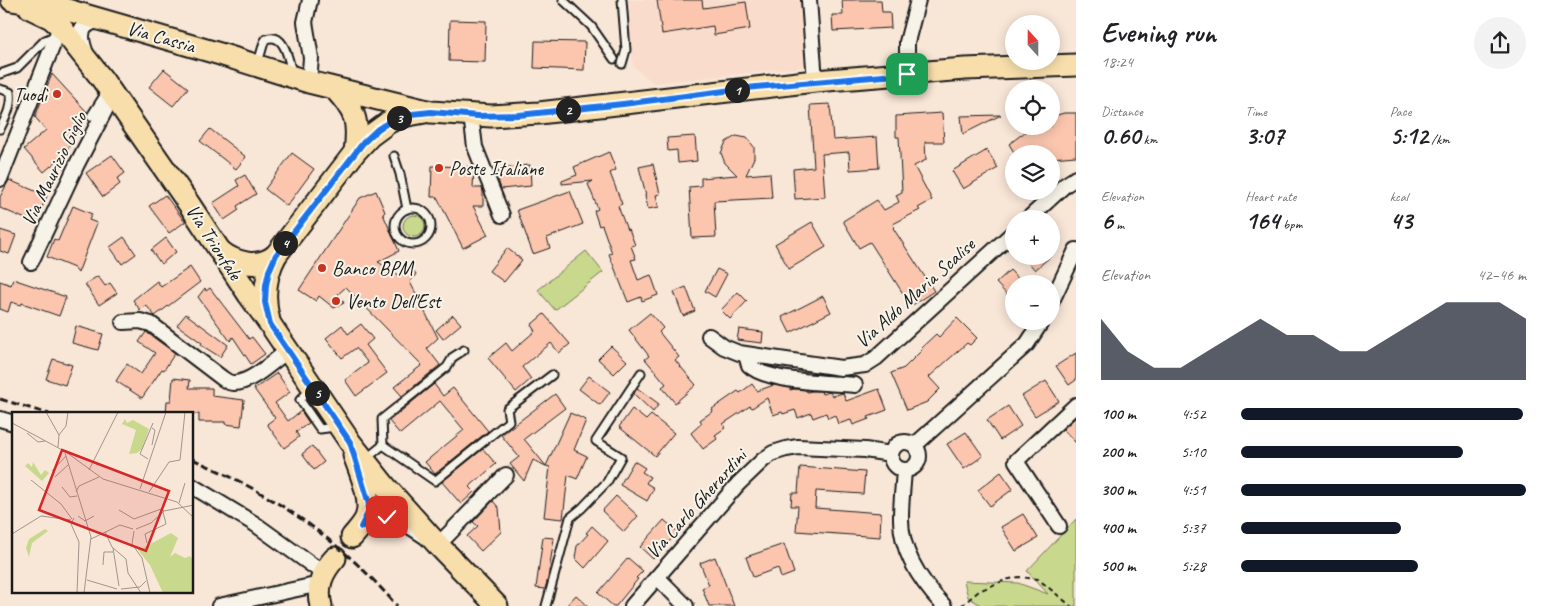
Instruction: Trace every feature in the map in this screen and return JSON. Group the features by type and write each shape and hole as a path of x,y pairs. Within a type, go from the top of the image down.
{"main road":[{"name":"Via Trionfale","path":"13,0 64,24 220,251 248,295 364,460 385,486 497,606"},
{"name":"Via Cassia","path":"64,24 97,19 335,89 431,112 471,115 498,116 539,113 814,81 1016,66 1076,65"},
{"path":"335,89 350,106 355,117 357,135 355,152"},
{"path":"270,324 265,302 266,285 269,271 276,255 355,152 374,133 389,122 412,114 431,112"},
{"path":"220,251 230,258 251,264 263,263 276,255"},
{"path":"344,433 369,504 368,513 357,532"},
{"path":"321,606 320,600 326,572"}],"street":[{"path":"302,80 311,58 305,22 310,0"},
{"path":"810,0 814,81"},
{"path":"907,74 906,46 918,0"},
{"name":"Via Trionfale","path":"87,59 81,33 86,25 97,19"},
{"path":"0,179 64,24"},
{"name":"Via Maurizio Giglio","path":"31,262 111,92"},
{"path":"471,115 475,147 502,215"},
{"path":"1038,210 1065,185 1076,178"},
{"name":"Via Aldo Maria Scalise","path":"709,336 728,349 746,355 841,368 865,365 876,358 1005,240"},
{"path":"1060,284 1076,250"},
{"path":"122,322 140,321 151,324 222,378 234,383 254,376 288,350"},
{"path":"915,445 1020,351 1036,330"},
{"name":"Via Aldo Maria Scalise","path":"746,355 748,364 760,372 798,380 855,385"},
{"path":"1059,526 1016,461 1076,405"},
{"path":"900,442 908,442 915,445 919,452 919,461 913,468 904,470 894,465 891,454 894,447 900,442"},
{"name":"Via Carlo Gherardini","path":"632,606 738,484 773,453 798,448 866,450 891,454"},
{"path":"904,470 901,518 903,542 914,567 929,590 944,606"},
{"path":"357,532 377,519 395,517 438,544 506,475"},
{"path":"194,487 255,524 326,572"},
{"path":"219,606 326,572"},
{"path":"657,577 686,606"}],"lane":[{"path":"563,0 591,26 614,59"},
{"path":"622,0 626,50 622,64"},
{"path":"0,74 17,68 64,24"},
{"path":"257,66 264,42 266,39 275,38 284,45 302,80"},
{"path":"0,89 10,92 11,101 9,112 0,129"},
{"path":"91,116 111,92"},
{"path":"394,156 400,174 406,209"},
{"path":"418,208 428,215 431,220 432,226 428,237 419,244 406,243 401,240 395,229 397,217 406,209 418,208"},
{"path":"383,446 382,419 447,367 453,357 464,350"},
{"path":"546,606 570,518 607,482 621,457 596,442 641,373"},
{"path":"383,446 435,481 509,421 508,409 552,375"},
{"path":"364,460 383,446"}],"path":[{"path":"961,606 979,591 1005,580 1019,577 1038,579 1071,606"}],"shaded area":[{"path":"628,0 803,0 804,67 654,83 633,66"}],"green space":[{"path":"410,215 418,215 425,222 425,230 418,237 410,237 403,230 403,222"},
{"path":"586,251 603,272 555,310 538,290"},
{"path":"1076,519 1076,606 982,606 968,597 964,581 1018,583 1048,594 1027,571"}],"building":[{"path":"657,0 702,0 703,8 746,2 750,29 714,35 713,26 662,34"},
{"path":"842,0 881,0 882,12 890,12 891,28 833,31 832,15 843,15"},
{"path":"450,20 486,21 485,62 449,61"},
{"path":"535,41 585,42 584,70 534,68"},
{"path":"164,69 188,88 173,106 149,87"},
{"name":"Tuodì","path":"52,74 87,112 65,154 44,172 24,149 46,130 35,117"},
{"path":"830,104 833,140 877,137 879,168 850,170 849,152 822,154 825,197 795,199 793,169 814,167 810,105"},
{"path":"942,113 944,142 925,142 926,160 914,166 932,200 918,208 920,210 893,224 893,228 934,291 911,306 870,242 859,248 843,221 877,200 884,210 899,202 896,195 902,192 899,137 896,137 896,116"},
{"path":"1076,113 1076,156 1060,157 1060,145 1009,144 1021,135 1060,135 1060,114"},
{"path":"1001,115 963,134 961,116"},
{"path":"210,129 246,157 236,169 200,141"},
{"path":"695,136 697,161 678,163 677,150 668,151 667,138"},
{"path":"736,136 747,138 754,147 754,158 746,175 770,173 772,198 714,201 716,237 692,238 689,187 701,186 701,178 737,175 725,163 721,153 726,142"},
{"path":"987,150 998,168 963,189 952,171"},
{"path":"609,152 616,170 610,173 622,204 618,206 635,245 631,246 636,259 631,260 638,280 651,275 658,295 642,301 641,297 628,302 609,254 612,253 602,225 599,226 594,211 598,209 588,184 593,181 562,184 562,181 577,175 574,167"},
{"path":"292,153 314,169 287,206 265,189"},
{"path":"112,155 125,173 117,179 120,184 103,197 86,173"},
{"path":"653,164 660,194 656,195 659,207 648,209 639,167"},
{"path":"530,165 531,186 501,189 498,168"},
{"path":"432,166 474,167 473,188 482,188 483,206 473,206 488,235 463,248 437,197 431,197"},
{"path":"245,175 256,194 237,206 239,210 224,220 213,203 239,186 236,180"},
{"path":"9,180 47,196 35,223 0,208 0,197"},
{"path":"376,191 385,212 383,214 399,251 378,262 400,276 410,266 416,274 410,282 438,338 427,348 440,365 402,396 394,387 422,365 346,287 338,294 344,303 334,308 319,296 316,301 299,290 360,198"},
{"path":"570,191 583,224 547,238 550,248 533,254 517,210"},
{"path":"165,195 185,222 169,233 149,206"},
{"path":"73,206 92,214 89,220 97,223 78,273 74,268 47,257 54,239 58,241"},
{"path":"812,222 826,247 789,269 775,244"},
{"path":"0,230 16,235 9,254 0,251"},
{"path":"124,237 136,254 122,264 110,247"},
{"path":"166,238 176,252 161,264 151,250"},
{"path":"507,248 522,260 504,282 489,271"},
{"path":"1031,265 1041,265 1035,270"},
{"path":"190,267 200,282 155,316 146,305 140,310 133,300 157,281 161,287"},
{"path":"717,269 727,274 715,297 705,291"},
{"path":"1010,270 1015,275 1005,275 1005,292 996,283"},
{"path":"98,276 105,286 110,283 117,293 99,305 85,284"},
{"path":"13,279 66,297 59,316 22,303 21,305 11,302 8,312 0,309 0,281 11,285"},
{"path":"686,287 695,311 683,316 674,292"},
{"path":"205,288 206,291 210,288 249,339 252,337 265,354 251,364 233,337 230,341 198,297"},
{"path":"738,292 747,301 730,319 721,310"},
{"path":"823,296 831,312 790,333 782,317"},
{"path":"650,313 663,328 659,332 679,357 675,360 696,385 675,403 662,387 666,384 645,359 649,356 629,330"},
{"path":"186,314 228,345 220,357 201,345 202,343 177,325"},
{"path":"544,314 570,344 559,353 551,343 522,367 531,379 516,392 488,358 506,343 512,351 535,331 531,325"},
{"path":"453,315 461,324 443,339 436,330"},
{"path":"957,318 977,338 970,345 967,343 929,377 940,389 927,402 907,410 891,373 904,368 922,350 921,348 936,334 939,337"},
{"path":"361,324 373,339 366,345 387,373 356,396 345,380 368,363 356,348 342,358 326,338 342,325 348,334"},
{"path":"76,326 103,334 98,350 72,343"},
{"path":"739,329 763,332 762,343 737,340"},
{"path":"146,332 175,353 142,398 116,381 127,364 141,374 155,353 139,342"},
{"path":"611,346 627,361 614,374 598,359"},
{"path":"1076,353 1076,380 1069,385 1056,366"},
{"path":"53,359 72,365 65,385 46,379"},
{"path":"277,373 290,392 275,403 288,421 301,411 309,423 296,432 299,437 284,448 267,424 275,418 254,389"},
{"path":"589,376 610,392 600,405 579,389"},
{"path":"173,378 190,380 189,388 212,388 212,396 244,400 241,426 225,424 225,422 199,422 199,414 194,414 194,412 166,412 167,401 171,401"},
{"path":"1046,381 1059,401 1035,416 1022,396"},
{"path":"434,384 443,396 453,388 488,431 435,474 425,462 464,430 440,401 400,434 389,421"},
{"path":"752,384 757,391 774,385 790,388 790,390 821,391 822,394 830,392 832,396 843,393 846,401 879,389 887,410 853,425 851,420 838,424 835,415 828,418 826,413 813,418 811,413 798,418 795,410 773,415 767,398 752,408 750,406 723,424 725,428 715,435 717,439 703,449 691,433 702,423 700,420 738,391 740,393"},
{"path":"637,388 659,404 653,412 634,394"},
{"path":"555,394 565,408 524,439 546,466 533,460 524,481 510,464 519,457 501,435"},
{"path":"1008,406 1021,426 1000,440 987,420"},
{"path":"632,409 646,420 651,415 674,433 655,456 619,427"},
{"path":"570,413 586,420 574,450 587,456 577,479 568,475 563,519 544,517 550,467 546,466"},
{"path":"1076,417 1076,443 1063,429"},
{"path":"966,432 983,456 964,469 947,444"},
{"path":"312,446 324,462 314,470 302,454"},
{"path":"483,449 496,464 469,487 474,492 461,504 442,482"},
{"path":"634,461 645,468 642,472 650,477 646,483 654,488 647,501 620,485"},
{"path":"800,467 865,472 863,494 816,491 815,508 881,513 880,537 796,531 798,506 791,506 792,493 798,493"},
{"path":"1001,472 1013,489 990,506 978,490"},
{"path":"616,496 638,516 624,532 602,511"},
{"path":"493,501 499,508 501,532 481,551 467,536 478,526 473,522"},
{"path":"1023,514 1038,538 1016,551 1001,527"},
{"path":"664,520 678,532 653,559 640,547"},
{"path":"592,526 608,541 585,568 575,558 577,546 588,534 586,533"},
{"path":"543,537 554,538 545,589 536,588"},
{"path":"784,544 794,573 781,578 778,568 753,577 746,557"},
{"path":"715,557 734,606 709,606 702,588 709,585 700,563"},
{"path":"628,558 643,571 616,606 613,606 598,593"},
{"path":"576,595 588,606 566,606"}],"railway":[{"path":"0,399 42,412"},
{"path":"194,460 250,487 304,520 353,560 397,606"}],"place":[{"name":"Tuodì","path":"57,94"},
{"name":"Poste Italiane","path":"439,168"},
{"name":"Banco BPM","path":"322,268"},
{"name":"Vento Dell'Est","path":"336,301"}],"route":[{"path":"387,517 377,519 361,527 368,513 369,504 350,442 270,324 265,302 267,278 276,255 355,152 374,133 394,119 423,112 478,116 519,115 756,87 907,74"}]}
